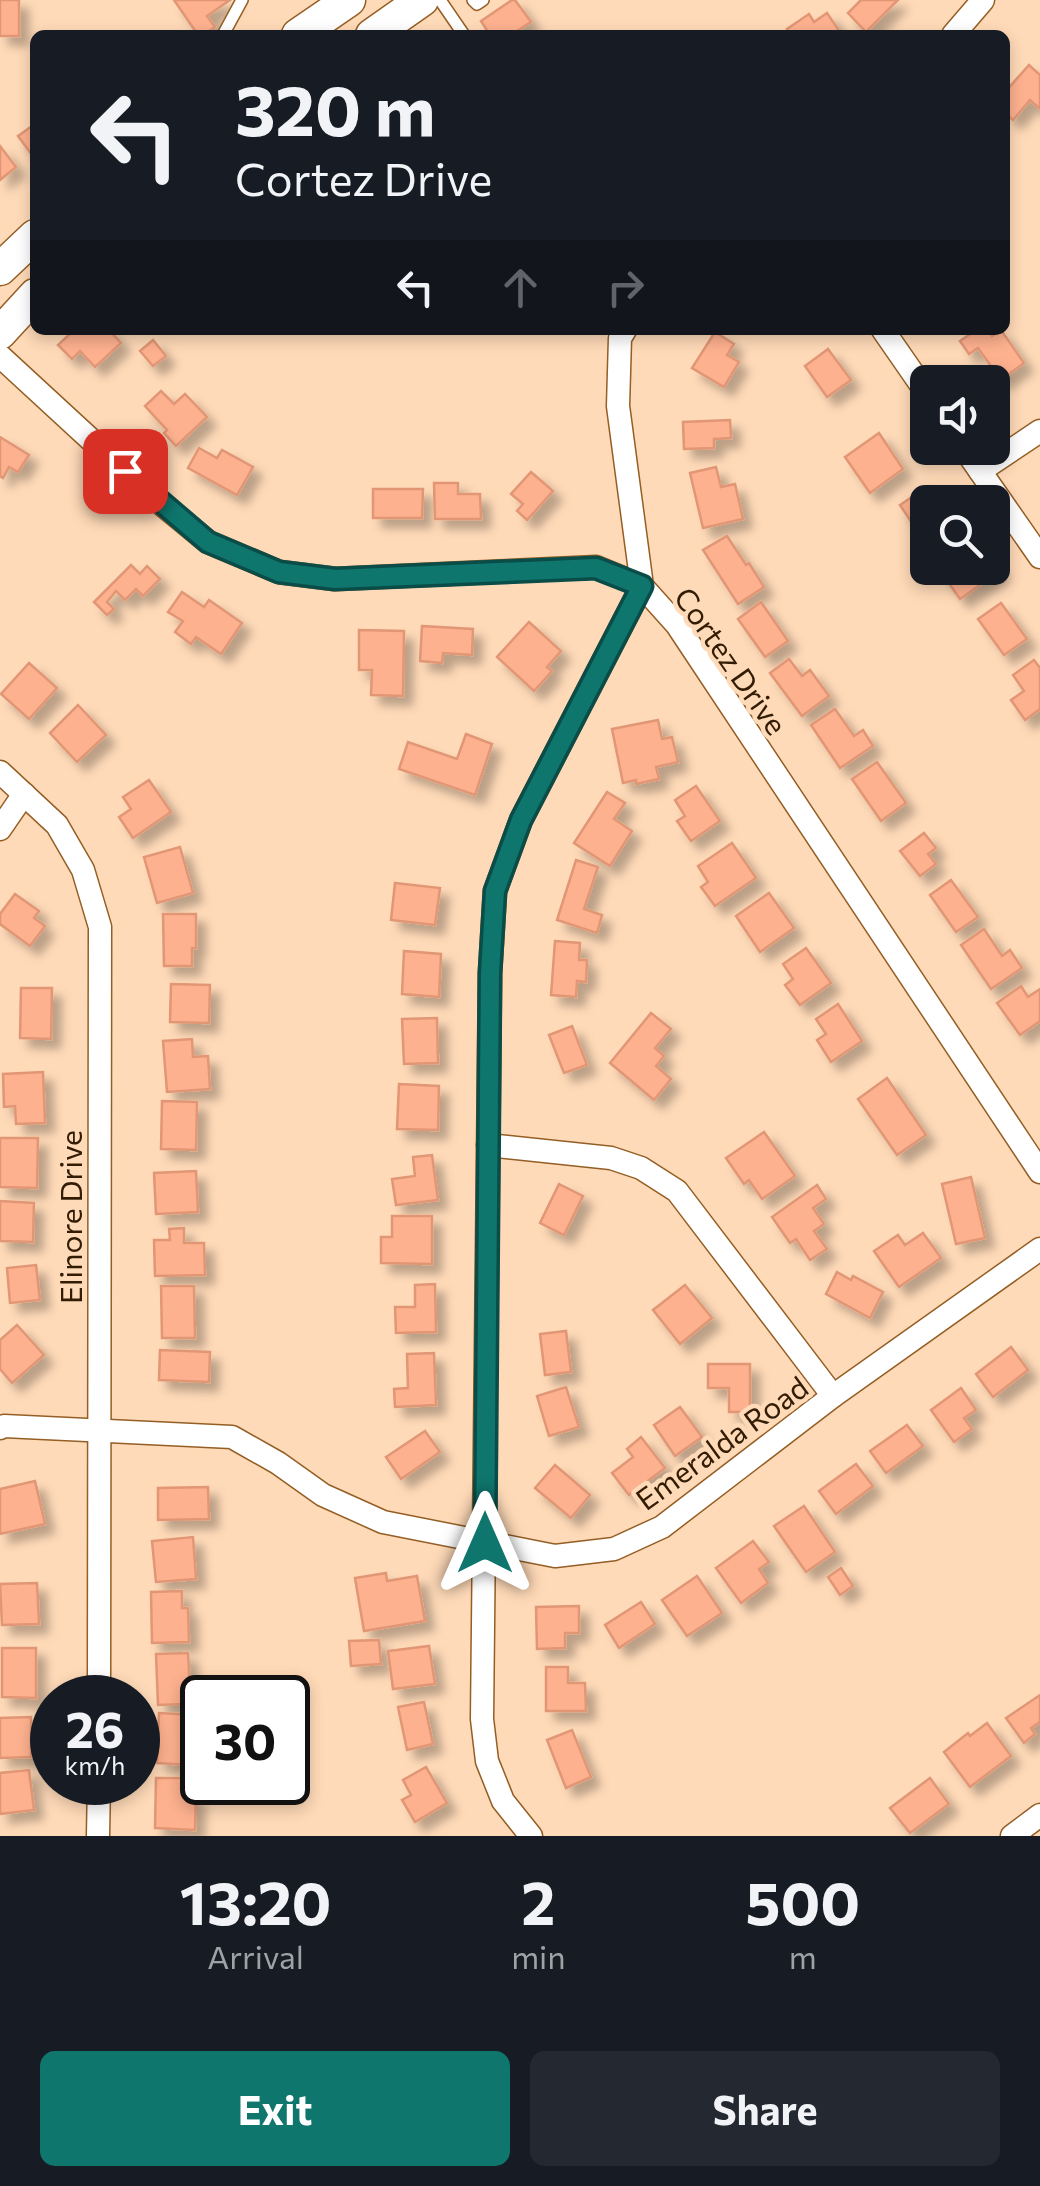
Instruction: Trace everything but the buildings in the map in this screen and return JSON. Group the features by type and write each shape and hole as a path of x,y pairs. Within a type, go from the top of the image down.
{"main road":[{"path":"307,24 349,0"},
{"path":"388,30 422,0"},
{"path":"0,269 30,241"},
{"path":"0,333 30,300"}],"street":[{"path":"958,30 983,0"},
{"path":"531,1836 503,1801 487,1761 482,1719 490,973 495,891 521,820 642,586 618,406 622,335"},
{"path":"887,335 910,368"},
{"name":"Cortez Drive","path":"0,356 153,497 208,542 279,572 335,579 596,568 642,586 677,626 1040,1172"},
{"path":"980,471 1040,431"},
{"path":"976,465 1040,557"},
{"name":"Elinore Drive","path":"0,772 57,826 84,870 100,927 99,1675"},
{"path":"0,829 24,794"},
{"path":"488,1145 611,1158 641,1168 677,1191 833,1396"},
{"name":"Emeralda Road","path":"0,1428 232,1436 323,1495 383,1522 555,1556 614,1549 662,1527 833,1396 1040,1249"},
{"path":"98,1836 99,1805"},
{"path":"1012,1836 1040,1815"}],"lane":[{"path":"226,30 242,0"},
{"path":"440,0 461,30"},
{"path":"473,0 477,4 483,0"}],"route":[{"path":"125,471 208,542 279,572 335,579 596,568 642,586 521,820 495,891 490,973 485,1543"}]}
